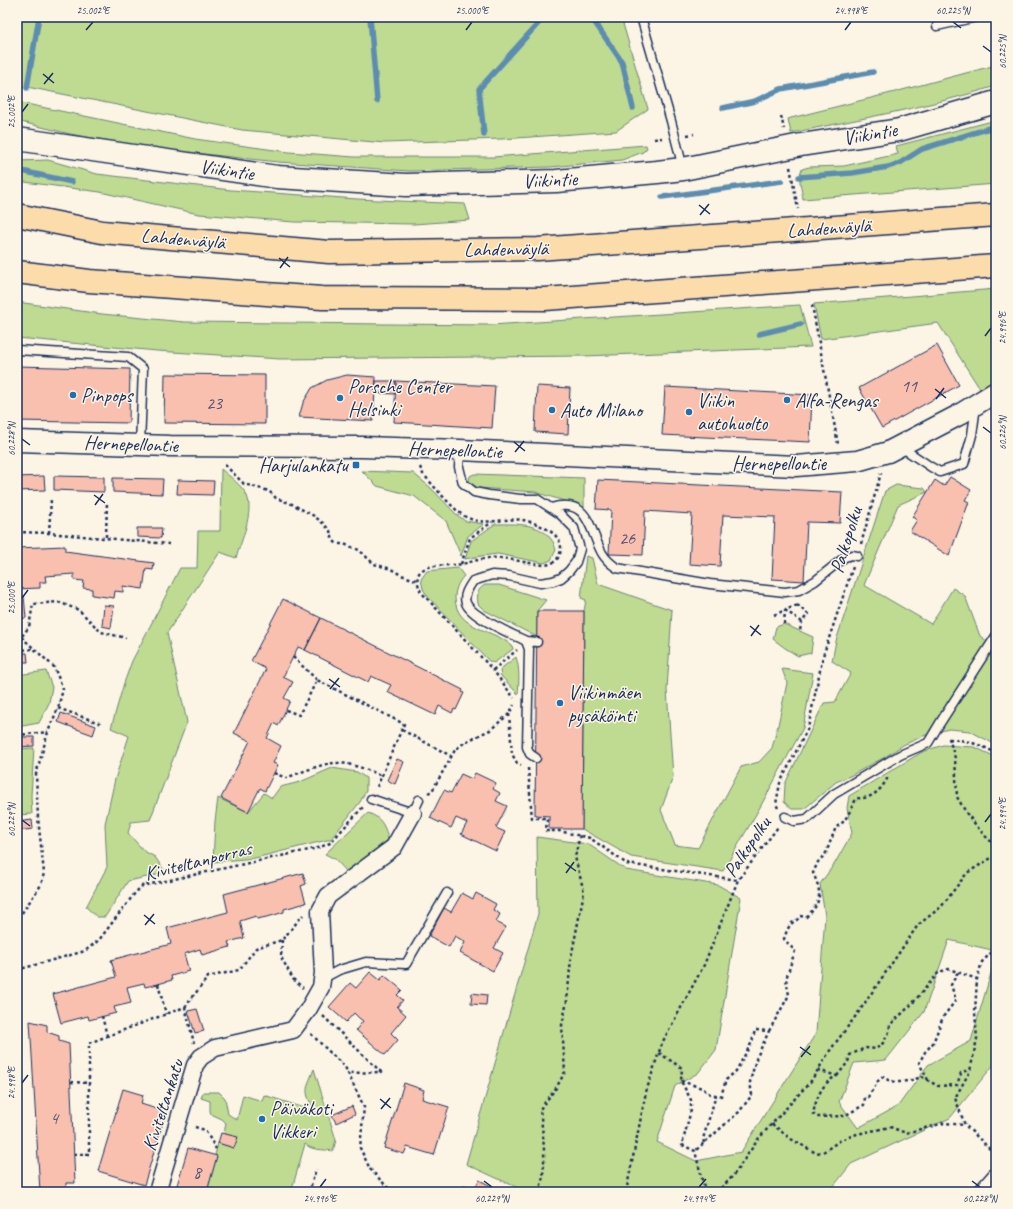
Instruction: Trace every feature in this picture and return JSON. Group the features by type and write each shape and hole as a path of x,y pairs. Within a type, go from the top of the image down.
{"highway":[{"path":"17,208 102,232"},
{"name":"Lahdenväylä","path":"17,215 102,232 329,252 538,249 996,215"},
{"path":"17,272 89,281 322,298 544,299 996,266"}],"main road":[{"name":"Viikintie","path":"17,139 277,177 406,185 556,181 683,169 801,145 899,130 996,102"},
{"name":"Viikintie","path":"17,127 98,151"}],"street":[{"name":"Hernepellontie","path":"17,441 140,445 362,447 460,450 796,466 857,461 888,452 956,416 996,392"},
{"path":"320,911 328,896 394,847 416,807"},
{"name":"Kiviteltankatu","path":"157,1192 195,1065 201,1057 215,1048 293,1030 308,1010 320,987 323,973 320,911"},
{"path":"982,1192 996,1176"}],"lane":[{"path":"641,17 671,121 683,169"},
{"path":"937,26 977,17"},
{"path":"17,350 128,357 143,369 140,445"},
{"path":"900,447 940,472 964,464 972,435 977,404"},
{"path":"460,450 459,467 463,483 474,492 489,495 537,499 560,514 574,528 580,549 576,562 561,578 540,583 509,576 492,575 473,580 465,595 466,603 476,614 526,640 537,642"},
{"path":"551,508 564,505 571,506 583,514 589,520 602,553 609,563 617,568 710,584 782,592 799,590 815,581 845,557 852,555 857,556"},
{"path":"785,817 794,821 807,819 834,794 900,755 928,743 996,636"},
{"path":"526,640 529,649 527,747 530,754 536,758"},
{"path":"371,799 416,807"},
{"path":"322,979 339,970 366,962 406,964 447,893"}],"path":[{"path":"781,116 783,123"},
{"path":"789,164 798,209"},
{"path":"812,305 836,437"},
{"path":"224,464 244,484 269,491 276,498 292,504 324,524 330,531 333,540 337,544 344,544 358,550 374,564 391,569 401,575 418,581"},
{"name":"Palkopolku","path":"626,1192 646,1092 662,1043 704,965 738,880 785,817 776,804 780,783 808,728 823,656 857,556 882,469"},
{"path":"49,533 51,499"},
{"path":"106,537 107,501"},
{"path":"461,564 470,538 493,522"},
{"path":"17,532 106,537 169,544"},
{"path":"782,592 808,614 802,622 800,630"},
{"path":"22,636 29,627 33,604 58,602 79,610 101,632 126,638"},
{"path":"774,615 798,605"},
{"path":"785,610 802,622"},
{"path":"784,624 785,610"},
{"path":"17,633 54,667 63,688 58,708 48,732 36,774 38,818 44,874 41,885 17,920"},
{"path":"17,650 34,648"},
{"path":"493,670 517,650 529,649"},
{"path":"274,773 286,778 304,771 334,763 361,767 382,776 404,724 317,680 293,657"},
{"path":"286,710 299,715 317,680"},
{"path":"58,708 102,724"},
{"path":"509,714 512,754 517,763 528,768 532,818 546,818 546,831 559,831 590,838 627,864 738,880"},
{"path":"402,730 451,756"},
{"path":"17,735 48,732"},
{"path":"949,738 955,758 957,797 967,814 984,835 996,846"},
{"path":"928,743 939,739 949,738 967,740 982,745 996,753"},
{"path":"695,1151 740,1112 752,1095 750,1082 756,1059 769,1031 789,995 786,979 795,951 784,939 786,932 791,924 798,920 800,916 806,917 811,913 819,899 819,886 813,873 818,862 826,853 836,827 840,826 857,798 864,799 880,790 887,779 880,767"},
{"name":"Kiviteltanporras","path":"17,970 85,951 99,940 142,886 318,848 330,843 371,799"},
{"path":"539,1192 543,1180 545,1153 540,1110 556,1088 565,1072 562,1025 567,1000 571,958 584,892 575,857 580,835"},
{"path":"717,1192 733,1176 759,1138 811,1081 831,1049 858,1013 918,925 941,907 967,873 996,855"},
{"path":"74,1154 89,1154 88,1043 185,1007 208,977 239,970 256,948 282,940 304,915 314,911 320,911"},
{"path":"282,940 280,957 293,979 315,996"},
{"path":"996,948 982,962 977,979 975,1012 977,1039 970,1069 955,1098 965,1125 996,1155"},
{"path":"970,1069 961,1073 957,1085 938,1086 922,1077 905,1082 890,1082 883,1076 868,1097 865,1097 864,1105 844,1116 817,1117 813,1114 815,1105 824,1085 831,1078 837,1076 848,1062 850,1055 865,1048 876,1049 883,1043 889,1032 890,1025 912,1004 939,972 949,969 977,979"},
{"path":"929,1081 919,1063 925,1052 933,1043 942,1017 956,1000 951,985 958,972"},
{"path":"158,984 166,1014"},
{"path":"185,1007 195,1048 201,1057"},
{"path":"320,1013 381,1072 347,1073"},
{"path":"102,1016 107,1036"},
{"path":"681,1080 702,1088 710,1094 721,1096 726,1080 736,1071 752,1042 755,1030 769,1031"},
{"path":"309,1032 345,1068 364,1107 360,1148 370,1169 392,1192"},
{"path":"659,1053 682,1068 681,1080 691,1100 691,1110 682,1145 695,1151"},
{"path":"818,1070 837,1076"},
{"path":"71,1082 89,1083"},
{"path":"704,1143 703,1139 716,1095"},
{"path":"772,1124 791,1139 816,1153 823,1152 841,1140 857,1134 890,1127 906,1133 944,1123 965,1125"},
{"path":"194,1126 205,1130 216,1149"},
{"path":"695,1151 704,1187 708,1192"},
{"path":"309,1192 316,1169"}],"green space":[{"path":"17,17 621,17 648,109 616,131 502,139 385,143 242,130 17,85"},
{"path":"996,65 996,86 945,100 868,118 791,133 788,119 791,118"},
{"path":"17,102 195,139 289,152 354,157 493,157 646,145 647,148 643,152 622,160 551,167 409,171 278,162 157,149 70,134 17,121"},
{"path":"996,120 996,184 803,199 800,180 802,169 809,167 844,166 898,154 896,146"},
{"path":"48,160 97,174 231,190 357,199 465,204 470,220 414,224 294,222 199,214 100,192 17,181 17,161"},
{"path":"996,289 996,380 980,389 938,323 821,339 814,304"},
{"path":"17,302 102,314 184,322 491,325 800,305 811,347 585,356 280,359 157,351 17,338"},
{"path":"221,469 239,485 247,496 249,510 246,527 236,558 220,552 167,633 187,722 150,820 131,822 128,833 144,851 155,857 166,873 128,881 105,917 97,917 86,907 107,867 105,824 115,779 129,736 111,728 132,661 180,568 197,568 198,531 220,531"},
{"path":"362,471 413,473 465,521 484,524 468,536 461,556 446,521 414,496 377,486"},
{"path":"474,474 584,478 584,507 535,492 479,488 469,481 470,476"},
{"path":"896,485 924,488 927,492 898,505 864,585 931,624 953,588 965,596 980,636 996,648 996,745 970,731 949,729 926,735 903,745 885,757 836,782 804,809 792,809 784,802 785,784 824,703 835,702 851,673 832,661 836,641 885,491"},
{"path":"495,524 525,525 540,529 546,533 554,544 556,550 551,560 544,563 498,554 465,559 471,541"},
{"path":"586,556 592,558 598,584 672,610 667,690 673,777 661,810 675,845 698,848 741,767 759,762 772,748 787,683 782,669 813,673 803,728 723,871 631,857 582,829 584,611 586,600 581,598"},
{"path":"458,568 464,576 457,586 455,598 457,609 462,617 478,628 505,640 512,646 513,649 494,663 489,661 428,597 423,589 421,579 427,571"},
{"path":"485,585 499,585 546,600 537,611 537,637 484,610 478,604 478,593 480,588"},
{"path":"784,624 813,637 811,653 798,656 773,639 776,627"},
{"path":"516,657 519,671 518,694 501,676 500,671"},
{"path":"46,671 52,687 49,703 39,723 17,727 17,675"},
{"path":"943,745 974,747 996,757 996,951 949,940 924,1012 886,1060 854,1063 839,1102 858,1128 898,1106 928,1065 971,1041 996,956 996,1062 950,1118 851,1164 829,1192 527,1192 466,1164 538,914 537,837 588,844 626,870 718,885 741,898 716,1050 698,1073 675,1086 657,1142 696,1161 741,1152 816,1033 825,916 820,884 835,863 852,833 847,808 849,796 922,752"},
{"path":"34,748 31,796 32,814 17,815 17,749"},
{"path":"332,768 357,772 366,778 366,791 360,802 331,839 255,858 213,862 218,798 248,812 264,793 272,798 280,787 300,782"},
{"path":"368,813 380,820 386,831 388,840 348,873 335,859 325,854"},
{"path":"314,1069 336,1140 333,1151 314,1149 305,1144 291,1192 222,1192 208,1188 217,1156 215,1155 218,1143 234,1148 237,1138 224,1134 226,1123 222,1119 211,1114 210,1101 201,1098 203,1092 219,1092 225,1098 228,1114 237,1120 243,1095 262,1101 264,1095 314,1111 307,1094 307,1087"}],"building":[{"path":"937,345 959,385 882,428 859,388"},
{"name":"Pinpops","path":"17,366 130,369 129,423 17,421"},
{"path":"165,374 265,375 265,424 164,423"},
{"name":"Porsche Center Helsinki","path":"347,375 376,377 373,421 299,417 303,403 312,388 327,380"},
{"path":"376,381 396,381 395,394 375,393"},
{"path":"396,381 495,386 492,428 394,422"},
{"name":"Auto Milano","path":"537,386 570,388 568,434 535,432"},
{"path":"665,387 812,395 810,442 662,435"},
{"path":"44,476 45,490 17,491 17,477"},
{"path":"54,476 104,477 104,492 54,490"},
{"path":"950,477 971,490 965,500 969,502 949,556 910,531 917,520 912,517 935,480 944,486"},
{"path":"113,478 163,479 162,494 113,492"},
{"path":"178,480 214,481 213,495 177,494"},
{"path":"598,480 842,492 840,523 807,522 804,581 772,579 775,517 723,515 720,566 689,564 692,514 645,511 643,555 609,554 611,510 596,509"},
{"path":"137,528 162,528 161,538 137,537"},
{"path":"65,546 65,551 154,563 153,570 146,569 143,589 123,586 123,592 115,591 114,598 92,595 92,589 83,588 84,581 74,580 74,574 45,576 46,582 40,582 40,588 17,589 17,548"},
{"path":"24,596 26,618 17,619 17,597"},
{"path":"283,599 321,618 305,650 298,647 283,677 293,682 284,698 290,701 278,726 274,723 267,738 281,746 273,763 278,765 265,791 260,788 248,812 221,798 250,741 234,733 266,669 251,661"},
{"path":"104,605 114,606 111,628 102,626"},
{"name":"Viikinmäen pysäköinti","path":"537,611 584,611 582,829 549,829 549,816 535,815"},
{"path":"321,618 463,690 462,692 464,693 456,710 454,709 452,713 439,706 435,715 387,692 391,685 371,676 368,682 305,650"},
{"path":"17,653 27,653 28,662 17,662"},
{"path":"61,713 96,726 93,735 58,722"},
{"path":"17,737 34,737 34,746 17,747"},
{"path":"397,759 404,762 395,784 387,780"},
{"path":"475,773 496,783 493,789 500,793 496,801 507,806 496,828 505,832 496,851 461,834 467,823 456,818 451,828 430,818 444,790 451,793 461,774 472,779"},
{"path":"32,820 33,829 17,831 17,822"},
{"path":"303,873 306,884 301,886 306,903 284,909 284,912 271,916 257,919 256,916 240,921 244,938 228,942 230,947 202,955 200,949 184,954 189,971 171,976 172,980 145,987 144,983 127,987 131,1003 114,1007 116,1013 89,1020 88,1016 61,1023 53,994 116,977 111,960 171,944 167,928 228,912 224,894"},
{"path":"462,893 473,899 476,893 496,904 493,910 500,914 496,922 506,927 494,948 503,953 493,971 460,953 465,942 455,936 449,947 429,936 444,908 451,912"},
{"path":"370,972 380,980 384,975 402,990 397,995 403,1000 397,1007 406,1015 391,1033 398,1040 385,1055 356,1030 363,1021 354,1013 346,1022 329,1007 350,983 356,988"},
{"path":"472,993 487,995 486,1005 471,1004"},
{"path":"197,1009 204,1031 195,1033 188,1011"},
{"path":"30,1021 47,1025 47,1032 59,1036 59,1041 69,1044 75,1183 66,1183 66,1192 40,1192"},
{"path":"404,1083 424,1090 422,1099 449,1107 434,1155 407,1147 404,1154 384,1148"},
{"path":"123,1089 143,1095 141,1104 166,1112 144,1185 98,1171"},
{"path":"352,1106 355,1114 336,1123 332,1115"},
{"path":"221,1133 238,1137 234,1148 218,1143"},
{"path":"188,1148 217,1156 208,1188 222,1192 175,1192"},
{"path":"479,1180 504,1192 461,1192 464,1186 474,1190"},
{"path":"292,1188 302,1191 302,1192 291,1192"}],"waterway":[{"path":"27,88 39,17"},
{"path":"370,17 377,101"},
{"path":"484,135 479,89 544,17"},
{"path":"591,17 622,62 633,108"},
{"path":"723,108 755,101 781,89 873,72"},
{"path":"799,177 852,173 888,167 900,163 922,149 996,126"},
{"path":"17,170 72,182"},
{"path":"662,197 782,181"},
{"path":"759,334 801,324"}],"place":[{"name":"Pinpops","path":"73,395"},
{"name":"Porsche Center Helsinki","path":"340,398"},
{"name":"Alfa-Rengas","path":"787,400"},
{"name":"Auto Milano","path":"552,410"},
{"name":"Viikin autohuolto","path":"689,412"},
{"name":"Harjulankatu","path":"356,465"},
{"name":"Viikinmäen pysäköinti","path":"560,703"},
{"name":"Päiväkoti Vikkeri","path":"262,1119"}]}
